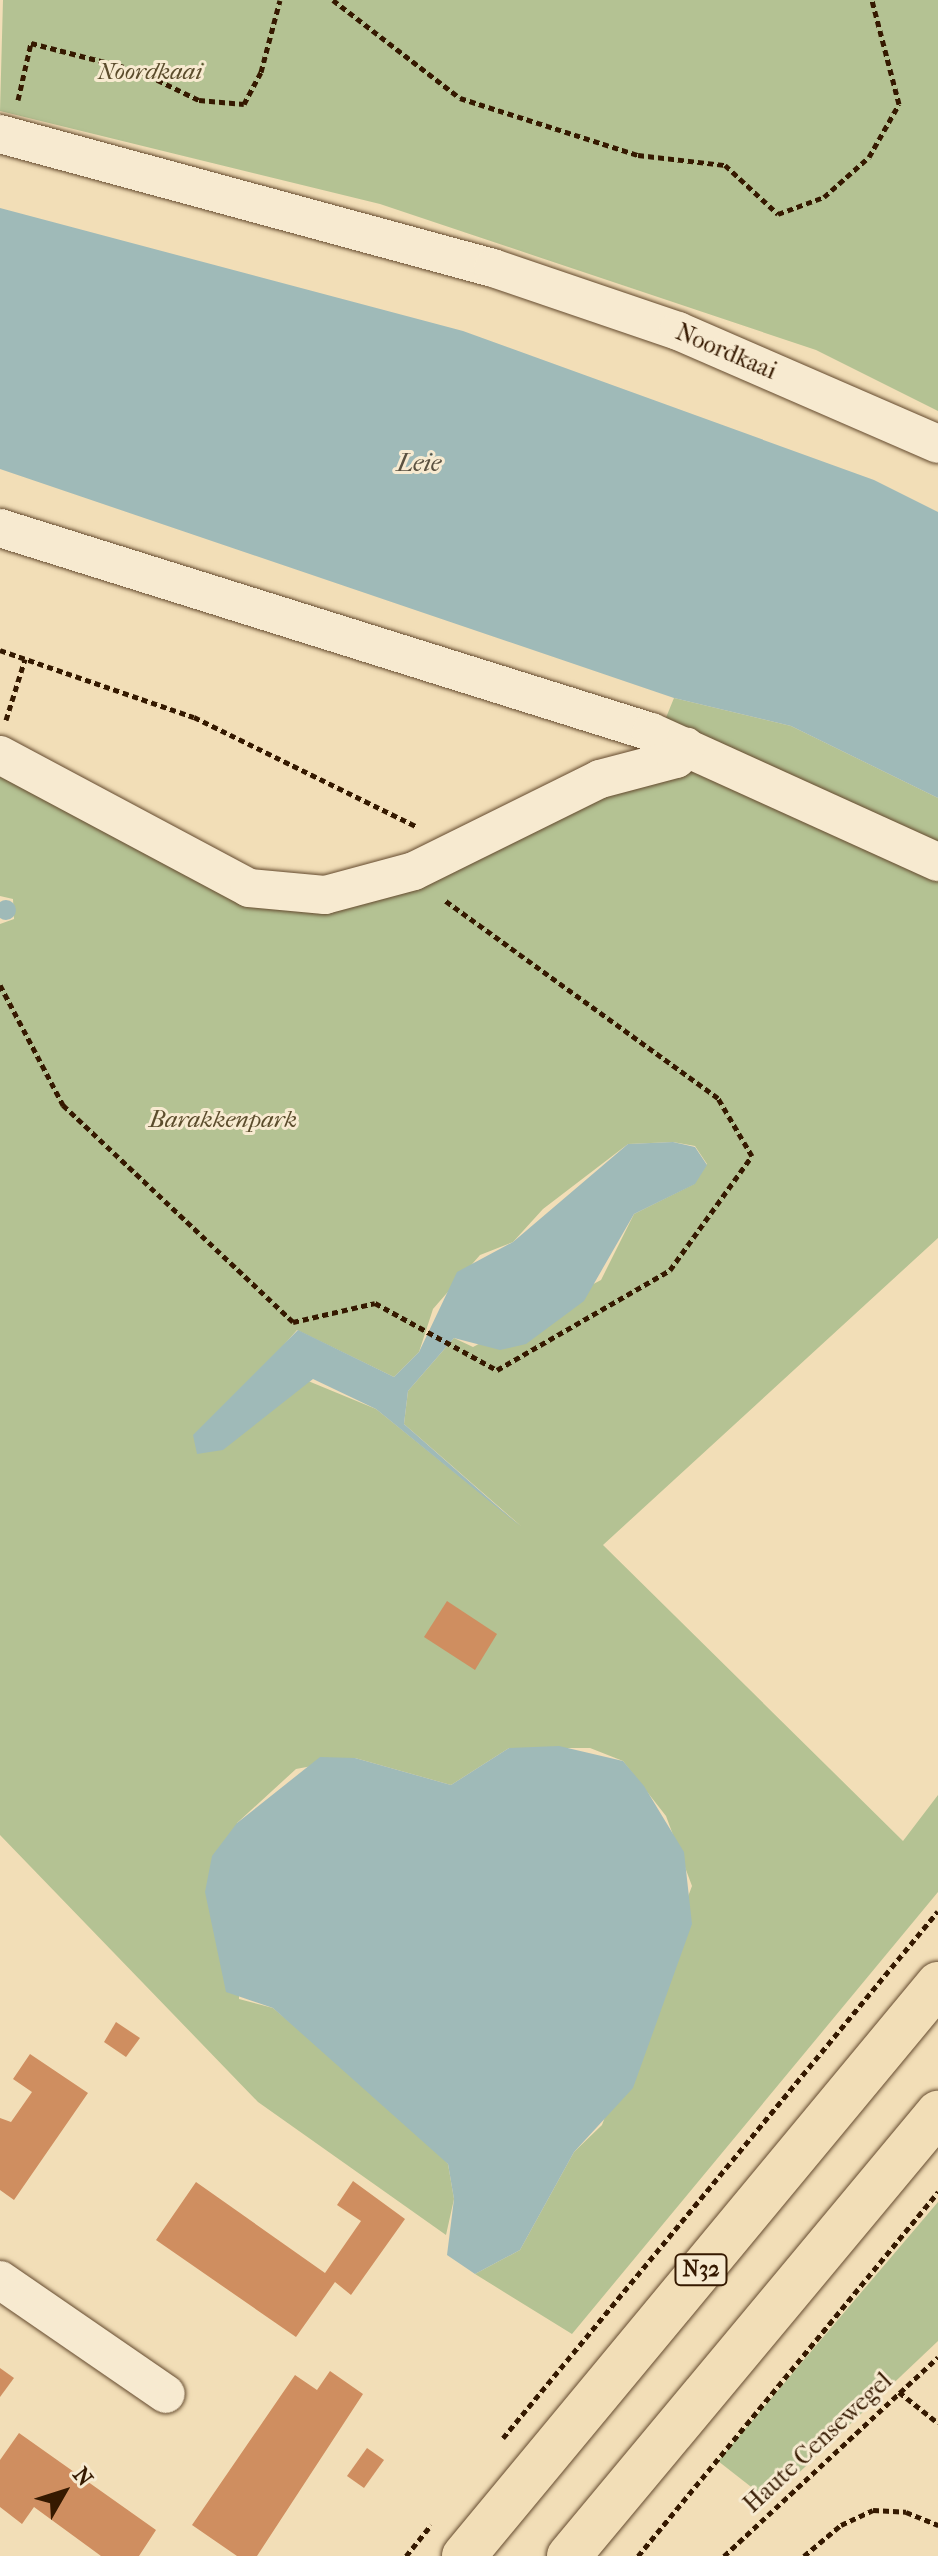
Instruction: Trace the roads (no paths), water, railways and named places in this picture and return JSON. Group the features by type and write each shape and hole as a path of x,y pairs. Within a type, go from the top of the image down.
{"highway":[{"name":"N32","path":"464,2556 938,1984"},
{"path":"569,2556 938,2113"}],"street":[{"name":"Noordkaai","path":"6,135 493,268 678,331 938,444"},
{"path":"0,528 686,746 938,862"},
{"path":"0,755 187,859 277,895 372,886 600,779 676,759 686,746"},
{"path":"0,2280 166,2394"}],"water":[{"name":"Leie","path":"0,208 463,331 874,480 938,512 938,798 791,726 674,698 0,469"},
{"path":"2,900 10,900 16,910 10,920 2,920 -4,914 -4,906"},
{"path":"673,1142 695,1147 707,1165 695,1184 634,1214 584,1301 526,1344 500,1350 454,1338 408,1391 404,1424 521,1527 376,1409 313,1379 223,1450 197,1454 193,1435 298,1330 394,1377 419,1352 457,1272 513,1242 628,1144"},
{"path":"559,1746 623,1761 644,1786 684,1852 692,1924 633,2088 574,2152 520,2250 475,2274 447,2255 454,2199 448,2164 273,2008 226,1992 205,1892 212,1856 237,1823 320,1757 355,1758 451,1785 509,1748"}],"park label":[{"name":"Barakkenpark","path":"223,1120"}]}
